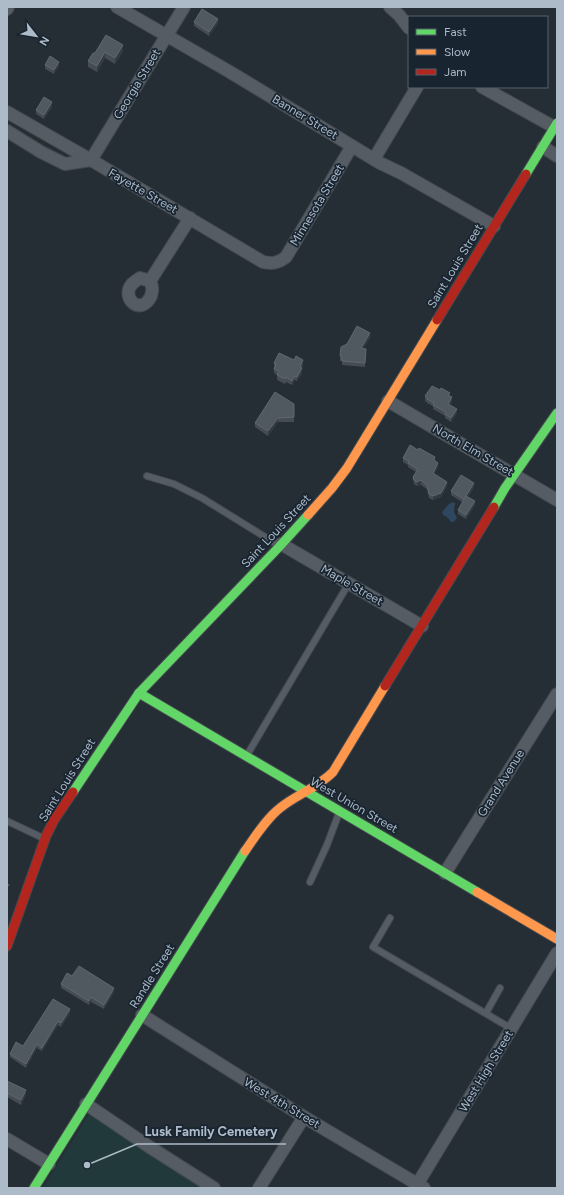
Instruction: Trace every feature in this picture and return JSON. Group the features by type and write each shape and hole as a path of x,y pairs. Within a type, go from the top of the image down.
{"street":[{"name":"Banner Street","path":"117,7 230,72 374,159 494,226"},
{"name":"Georgia Street","path":"91,160 184,7"},
{"path":"390,7 399,15 408,27"},
{"path":"374,159 416,88"},
{"path":"484,88 556,125"},
{"name":"Fayette Street","path":"7,112 263,262 270,264 280,262"},
{"name":"Saint Louis Street","path":"7,946 45,839 58,814 131,702 332,488 388,401 556,125"},
{"path":"7,131 41,152 65,164 91,160"},
{"name":"Minnesota Street","path":"280,262 286,257 352,146"},
{"path":"543,147 557,156"},
{"path":"150,281 190,218"},
{"name":"North Elm Street","path":"388,401 557,500"},
{"name":"Randle Street","path":"34,1188 247,849 268,820 280,808 323,782 333,772 514,475 557,413"},
{"name":"Maple Street","path":"280,545 422,626"},
{"name":"West Union Street","path":"139,693 557,939"},
{"name":"Grand Avenue","path":"445,873 555,701"},
{"name":"West High Street","path":"419,1187 557,953"},
{"name":"West 4th Street","path":"142,1015 419,1187"},
{"path":"86,1104 214,1188"},
{"path":"259,1188 304,1117"},
{"path":"7,1139 49,1164"}],"lane":[{"path":"147,476 174,484 202,498 280,545"},
{"path":"247,756 349,583"},
{"path":"310,882 327,845 340,811"},
{"path":"7,821 45,839"},
{"path":"390,918 373,947 512,1029"},
{"path":"486,1013 500,988"}],"path":[{"path":"7,884 12,886"}],"green space":[{"path":"89,1114 203,1188 43,1188"}],"water":[{"path":"453,502 455,503 454,512 457,518 454,522 451,522 443,515 442,512 449,504"}],"building":[{"path":"202,9 218,19 209,32 194,22"},
{"path":"106,35 123,45 115,58 105,52 97,66 88,61 93,53 95,53"},
{"path":"50,56 59,62 54,70 45,65"},
{"path":"44,97 52,102 44,115 36,110"},
{"path":"357,326 370,333 361,348 366,349 365,363 342,361 342,357 340,356 341,347 347,344"},
{"path":"279,353 294,360 296,356 303,360 300,367 302,368 297,377 295,376 292,381 286,377 285,379 277,375 279,371 274,369 276,364 274,363"},
{"path":"432,386 440,390 441,388 450,393 448,395 452,397 448,404 457,409 451,418 445,414 446,412 433,405 434,403 425,396"},
{"path":"275,392 294,404 294,417 278,418 268,431 255,423"},
{"path":"410,445 435,457 434,460 438,463 433,473 447,482 441,493 433,496 429,494 427,485 421,480 417,482 414,480 413,477 418,469 403,458"},
{"path":"461,475 474,483 464,499 451,491"},
{"path":"466,496 475,501 466,515 458,510"},
{"path":"79,966 114,988 104,1005 91,997 89,1001 61,984 67,973 72,976"},
{"path":"53,999 70,1009 61,1023 58,1021 42,1048 37,1044 26,1064 10,1054 16,1042 23,1046"},
{"path":"7,1081 26,1090 21,1100 7,1093"}],"traffic: fast":[{"path":"526,174 557,123"},
{"path":"494,507 505,488 557,413"},
{"path":"73,792 139,693 308,515"},
{"path":"139,693 477,892"},
{"path":"34,1188 245,851"}],"traffic: slow":[{"path":"308,515 332,488 347,468 437,320"},
{"path":"245,851 261,828 275,812 286,803 320,783 333,772 385,686"},
{"path":"477,892 557,939"}],"traffic: jam":[{"path":"437,320 526,174"},
{"path":"385,686 494,507"},
{"path":"7,946 46,836 54,820 73,792"}],"place":[{"name":"Lusk Family Cemetery","path":"87,1165"}]}
